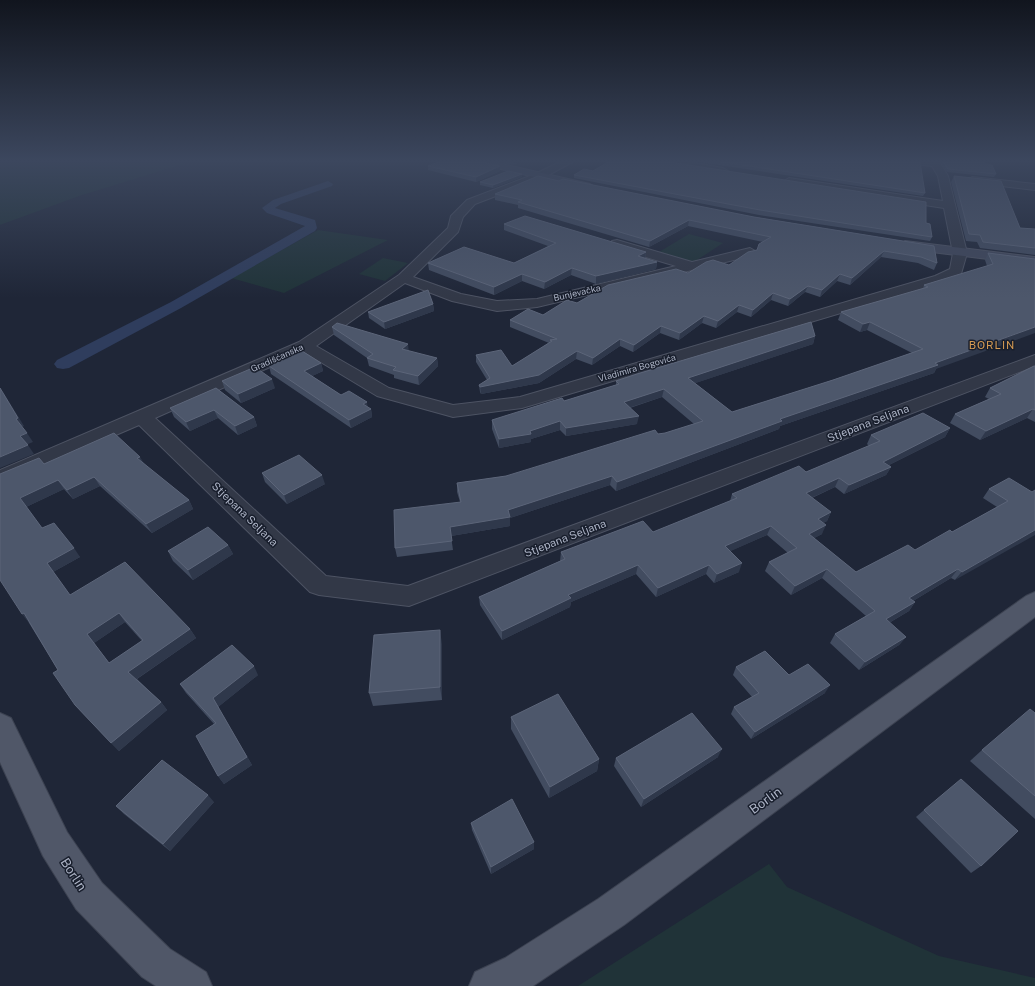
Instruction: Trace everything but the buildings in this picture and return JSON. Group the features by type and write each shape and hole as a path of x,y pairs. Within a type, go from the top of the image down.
{"main road":[{"path":"891,242 960,253 1035,261"},
{"name":"Borlin","path":"489,986 519,972 611,912 1035,604"},
{"name":"Borlin","path":"0,728 54,844 89,896 156,963 192,986"}],"street":[{"name":"Gradišćanska","path":"0,478 305,346 404,278 454,230 457,216 467,206"},
{"path":"948,206 960,253"},
{"path":"603,239 693,266"},
{"name":"Bunjevačka","path":"404,278 456,298 496,306 537,303 750,252"},
{"name":"Vladimira Bogovića","path":"305,346 383,392 453,411 522,402 940,279 956,271 960,253"},
{"name":"Stjepana Seljana","path":"141,416 318,585 409,596 1035,360"}],"green space":[{"path":"0,206 52,206 0,225"},
{"path":"318,230 388,240 284,293 231,278"},
{"path":"689,234 723,243 694,262 659,252"},
{"path":"383,258 408,263 385,281 359,274"},
{"path":"769,864 787,887 939,956 1035,978 1035,986 578,986"}],"waterway":[{"path":"63,364 176,305 311,228 311,223 271,211 268,208 271,206"}],"district":[{"name":"BORLIN","path":"992,345"}]}
